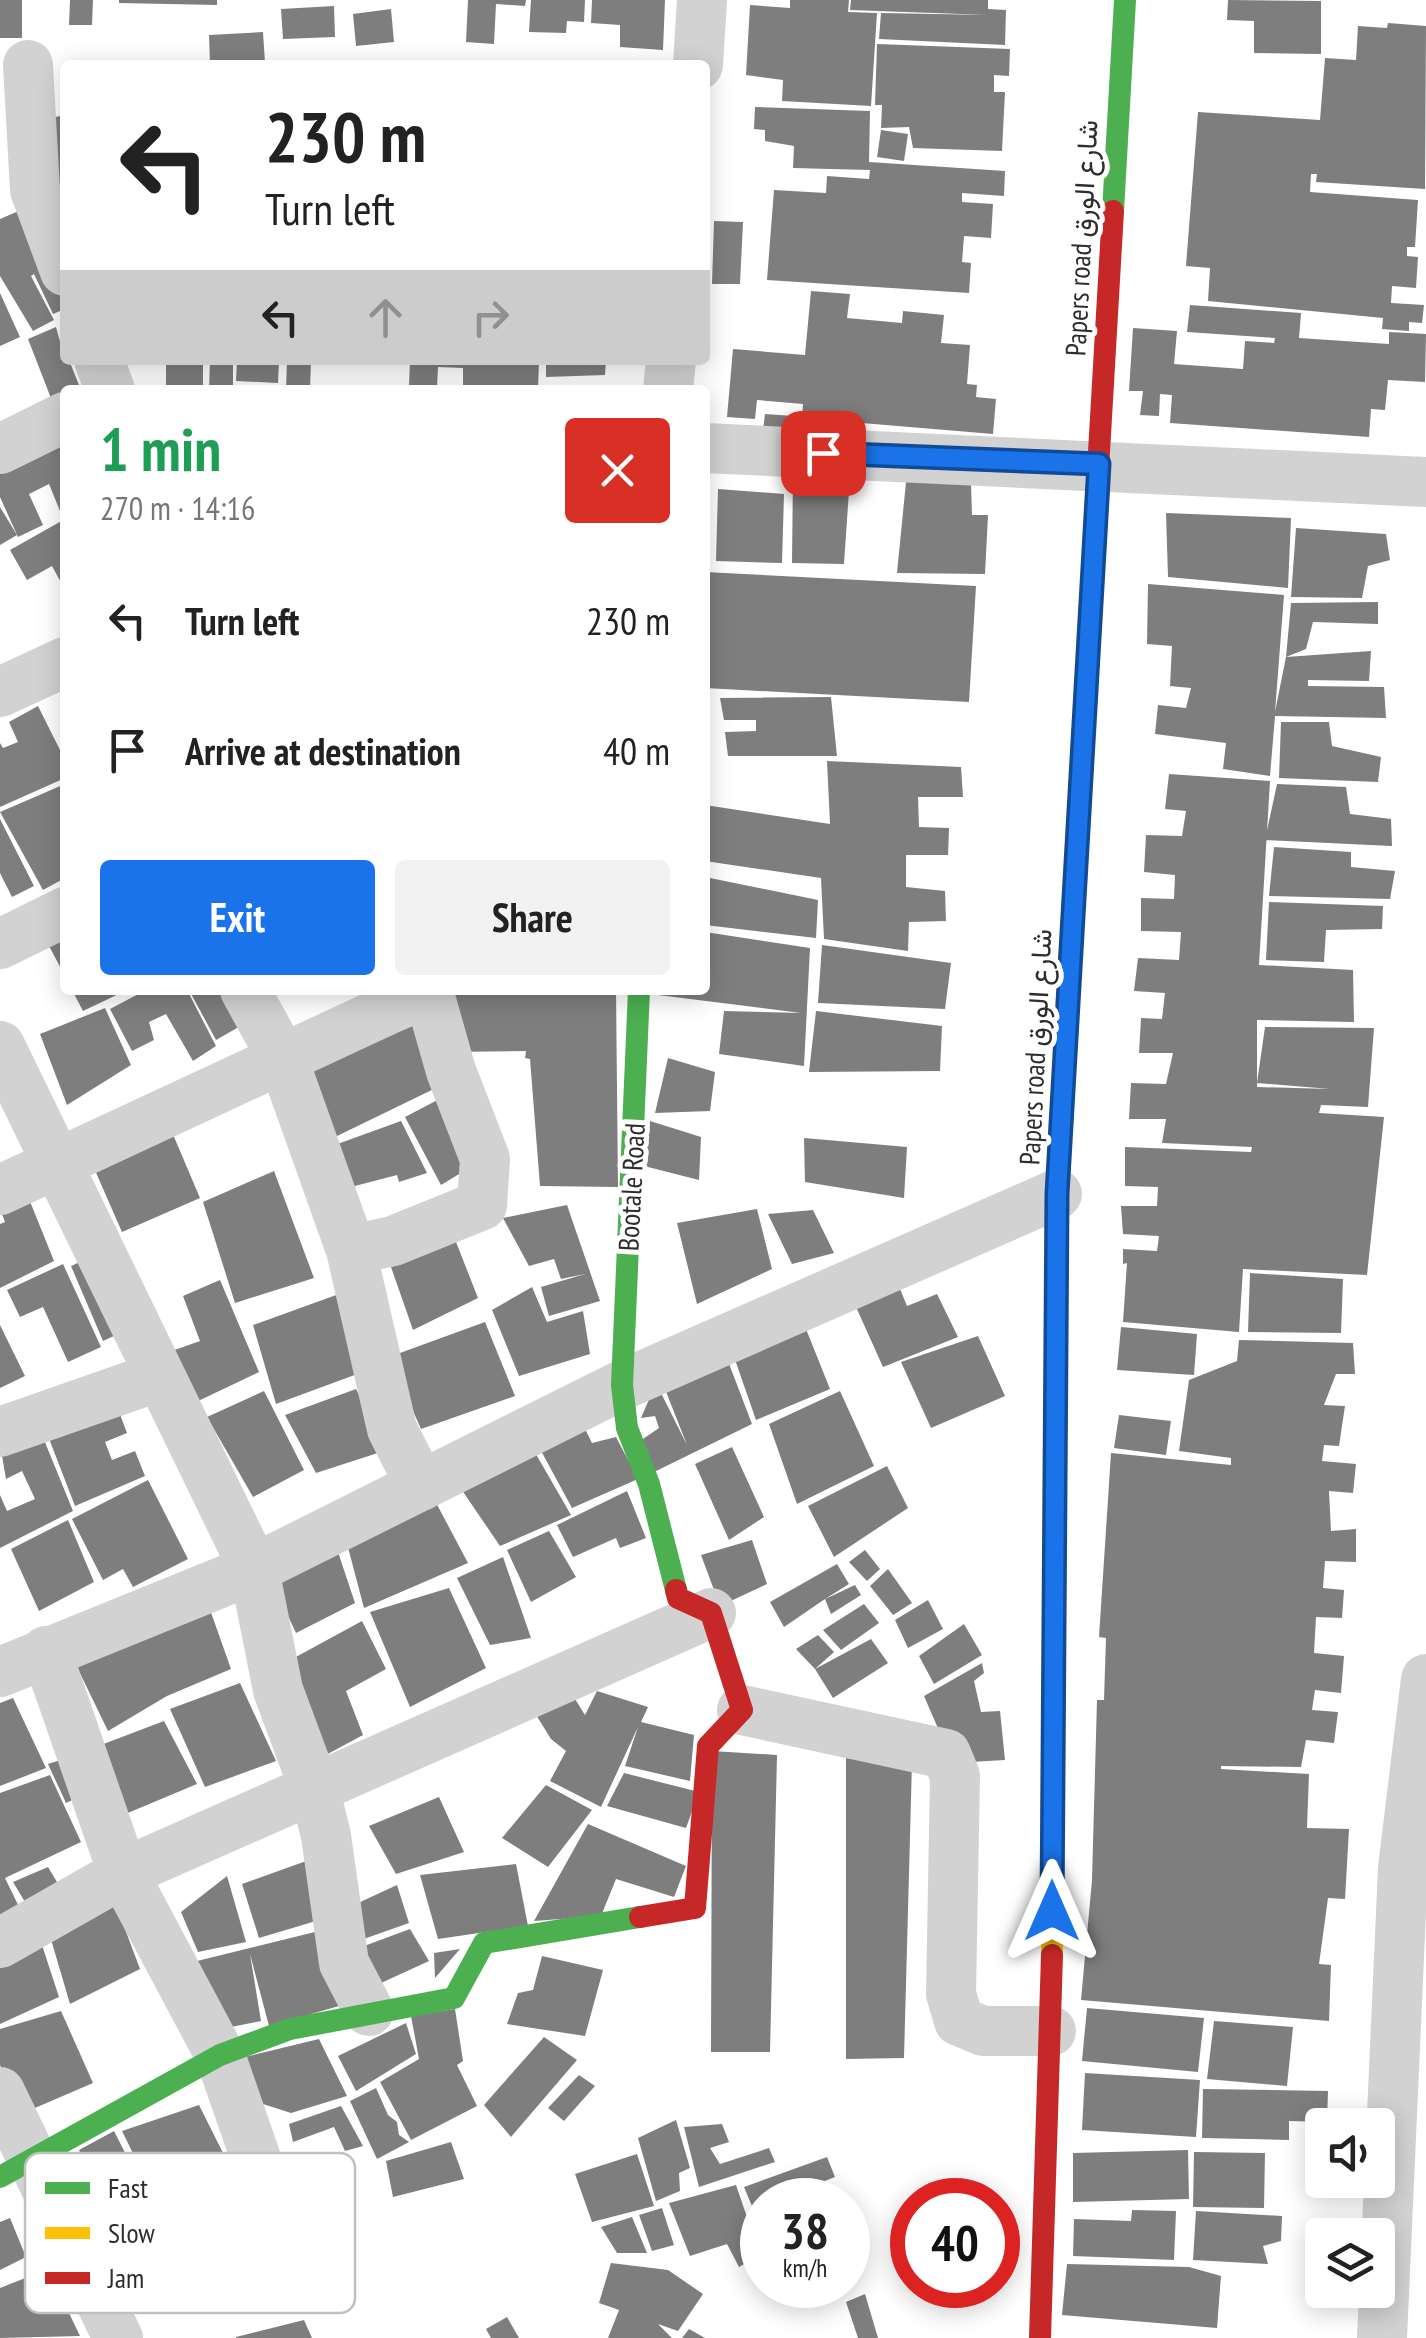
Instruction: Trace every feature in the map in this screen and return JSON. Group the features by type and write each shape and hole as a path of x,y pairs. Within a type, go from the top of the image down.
{"street":[{"path":"698,60 702,0"},
{"name":"Papers road شارع الورق","path":"1040,2338 1051,2031 1057,1194 1124,0"},
{"path":"31,65 17,198 60,263"},
{"path":"0,449 60,419"},
{"path":"710,448 1426,482"},
{"path":"0,692 60,668"},
{"path":"0,944 60,914"},
{"path":"249,995 283,1059 351,1250 392,1429 422,1486"},
{"path":"0,1190 417,995"},
{"path":"351,1250 393,1241 482,1205 485,1158 452,1071 429,995"},
{"name":"Bootale Road","path":"639,995 622,1385 627,1428 649,1484 678,1598 711,1613"},
{"path":"0,1046 254,1569 278,1690 314,1787 344,1962 369,2011"},
{"path":"254,2153 220,2055 123,1872 15,1652 254,1569 622,1385 1057,1194"},
{"path":"0,1432 160,1376"},
{"path":"0,1943 123,1872 711,1613 742,1710"},
{"path":"1382,2338 1408,2210 1415,1868 1426,1680"},
{"path":"742,1710 925,1746 946,1754 955,1776 951,1994 959,2021 982,2031 1051,2031"},
{"path":"46,2153 220,2055 290,2029 369,2011 454,1998 484,1943 695,1908 698,1830 708,1746 742,1710"},
{"path":"0,2092 16,2170"},
{"path":"103,2313 118,2338"}],"building":[{"path":"0,0 22,0 22,38 0,38"},
{"path":"70,0 93,0 92,25 69,25"},
{"path":"217,0 217,5 119,3"},
{"path":"468,0 526,0 525,6 496,4 494,44 466,42"},
{"path":"531,0 585,0 584,22 567,21 566,33 529,32"},
{"path":"592,0 665,0 663,50 620,47 620,25 591,23"},
{"path":"790,0 849,0 848,12 877,13 871,106 782,101 783,80 746,75 750,5 790,8"},
{"path":"851,0 988,0 988,9 1006,10 1005,45 879,39 881,13 989,15 850,10"},
{"path":"1228,0 1321,1 1321,54 1254,53 1254,21 1227,20"},
{"path":"334,6 335,37 283,39 281,9"},
{"path":"391,9 394,42 356,46 353,14"},
{"path":"1388,23 1426,26 1425,189 1316,182 1317,174 1311,174 1310,192 1418,200 1415,247 1407,247 1407,256 1418,257 1416,288 1392,286 1391,303 1424,305 1422,323 1409,322 1409,331 1382,329 1383,318 1208,301 1210,268 1186,266 1198,112 1320,120 1325,58 1356,60 1358,26 1387,28"},
{"path":"263,32 265,60 210,60 209,35"},
{"path":"877,44 1010,49 1009,76 994,75 994,92 1005,92 1002,151 913,148 909,127 881,128 882,105 875,105"},
{"path":"755,107 870,111 869,162 1005,171 1004,196 962,193 962,202 993,204 991,238 964,236 962,262 971,263 969,293 767,280 774,190 826,193 827,176 869,179 870,170 793,168 794,146 765,141 765,130 754,129"},
{"path":"60,116 60,198 41,120"},
{"path":"881,130 908,134 904,161 877,157"},
{"path":"28,207 60,279 60,311 53,314 34,274 31,276 54,320 33,331 0,276 0,219"},
{"path":"714,221 743,222 740,284 712,284"},
{"path":"811,291 850,294 847,318 902,323 903,311 944,315 941,343 970,345 967,384 977,385 976,397 996,399 993,434 802,418 803,404 757,400 755,419 727,417 733,349 805,355"},
{"path":"0,293 20,337 0,346"},
{"path":"1190,305 1301,313 1299,338 1389,344 1389,332 1426,334 1425,382 1388,380 1385,410 1371,409 1369,437 1170,423 1172,395 1160,394 1159,416 1140,415 1143,391 1129,391 1133,328 1177,331 1174,364 1243,369 1245,341 1274,343 1275,338 1187,332"},
{"path":"56,327 60,365 71,365 79,385 60,385 60,403 54,406 28,339"},
{"path":"166,365 203,365 203,385 166,385"},
{"path":"210,365 233,365 233,385 209,385"},
{"path":"237,365 279,365 278,383 236,381"},
{"path":"287,365 311,365 310,385 286,385"},
{"path":"410,365 539,365 538,385 463,385 463,368 438,367 437,385 409,385"},
{"path":"546,365 606,365 605,375 546,377"},
{"path":"765,414 794,416 792,433 763,430"},
{"path":"60,431 60,511 49,484 29,494 43,525 18,537 0,497 0,463"},
{"path":"793,473 850,476 844,564 792,563"},
{"path":"906,482 971,483 972,515 988,515 985,574 897,573"},
{"path":"718,489 784,494 782,563 716,561"},
{"path":"0,507 17,535 0,545"},
{"path":"1166,513 1291,518 1288,588 1168,577"},
{"path":"60,522 60,581 52,566 27,580 10,550"},
{"path":"1296,528 1386,534 1390,560 1368,566 1362,598 1291,597"},
{"path":"710,572 976,586 969,702 710,688"},
{"path":"1148,584 1284,595 1275,712 1286,657 1371,651 1369,681 1308,680 1308,686 1384,687 1386,718 1275,716 1270,776 1223,769 1226,743 1155,734 1158,705 1186,708 1191,688 1170,686 1172,646 1147,644"},
{"path":"1378,602 1378,624 1313,622 1306,649 1286,657 1291,603"},
{"path":"831,697 837,756 728,756 725,732 756,731 756,720 724,720 720,698"},
{"path":"38,706 60,750 60,780 0,807 0,743 3,748 18,742 9,722"},
{"path":"1281,722 1329,722 1332,746 1381,757 1378,782 1279,778"},
{"path":"827,761 961,767 963,797 918,797 919,827 949,828 948,855 906,855 906,887 945,891 946,921 909,922 908,951 824,939 821,878 710,862 710,806 830,824"},
{"path":"1169,774 1270,781 1259,965 1353,970 1354,1022 1257,1020 1257,1083 1265,1027 1374,1028 1368,1107 1321,1105 1319,1113 1384,1117 1367,1275 1243,1269 1239,1332 1123,1322 1127,1263 1123,1264 1123,1249 1157,1251 1159,1236 1123,1234 1121,1206 1157,1206 1158,1187 1125,1186 1125,1147 1251,1152 1252,1147 1162,1143 1166,1119 1129,1119 1131,1083 1166,1084 1173,1053 1139,1053 1141,1018 1162,1019 1165,993 1134,991 1138,958 1179,960 1181,932 1141,931 1141,898 1174,899 1175,875 1144,872 1146,835 1182,836 1186,811 1165,809","holes":["1257,1083 1330,1089 1257,1087"]},
{"path":"1277,784 1346,787 1350,814 1391,819 1392,846 1265,840"},
{"path":"60,786 60,881 43,890 0,812"},
{"path":"0,819 34,886 12,897 0,873"},
{"path":"1274,847 1351,852 1351,867 1395,871 1390,899 1269,896"},
{"path":"710,878 818,900 816,938 710,926"},
{"path":"1269,902 1383,906 1382,929 1326,930 1324,962 1266,960"},
{"path":"710,933 810,948 804,1066 719,1054 724,1011 801,1013 658,995 710,995"},
{"path":"60,938 60,967 48,944"},
{"path":"822,945 951,963 945,1009 818,1003"},
{"path":"75,995 117,995 83,1011"},
{"path":"137,995 190,995 216,1046 193,1061 166,1014 149,1022 154,1040 132,1051 110,1009"},
{"path":"192,995 229,995 244,1024 216,1040"},
{"path":"449,995 616,995 618,1187 540,1186 530,1059 525,1058 526,1051 449,1052"},
{"path":"105,1008 131,1065 67,1105 40,1034"},
{"path":"816,1011 942,1026 940,1071 809,1072"},
{"path":"415,1025 440,1086 335,1137 302,1072"},
{"path":"668,1058 715,1072 710,1111 655,1113"},
{"path":"449,1094 474,1165 441,1185 405,1117"},
{"path":"401,1121 427,1173 399,1182 397,1175 351,1187 332,1146"},
{"path":"650,1121 701,1137 699,1180 644,1166"},
{"path":"169,1125 200,1198 122,1232 90,1159"},
{"path":"804,1138 907,1147 904,1198 805,1182"},
{"path":"274,1171 314,1278 235,1303 203,1202"},
{"path":"27,1194 54,1261 0,1288 0,1224 5,1222 0,1209"},
{"path":"567,1205 600,1301 549,1316 541,1287 585,1274 561,1279 554,1259 529,1266 503,1218"},
{"path":"757,1209 772,1269 697,1304 677,1223"},
{"path":"813,1210 834,1253 792,1264 768,1214"},
{"path":"456,1242 478,1298 413,1330 391,1267"},
{"path":"93,1256 125,1331 103,1341 71,1266"},
{"path":"63,1264 101,1347 68,1362 43,1307 20,1317 7,1290"},
{"path":"1250,1273 1343,1279 1341,1333 1248,1332"},
{"path":"220,1280 259,1372 196,1402 169,1352 200,1341 183,1296"},
{"path":"898,1284 907,1306 937,1294 958,1337 883,1367 856,1307"},
{"path":"532,1287 547,1322 583,1311 590,1354 519,1376 492,1310"},
{"path":"339,1294 360,1373 276,1404 253,1325"},
{"path":"485,1322 515,1396 421,1429 389,1357"},
{"path":"804,1324 830,1389 756,1420 732,1351"},
{"path":"0,1325 25,1376 0,1388"},
{"path":"1121,1327 1197,1334 1194,1375 1117,1370"},
{"path":"978,1336 1005,1396 931,1428 901,1362"},
{"path":"1239,1340 1353,1343 1355,1374 1336,1374 1324,1405 1345,1406 1339,1446 1324,1445 1322,1461 1356,1464 1353,1493 1329,1491 1331,1531 1356,1529 1356,1562 1325,1561 1323,1588 1344,1590 1342,1618 1316,1617 1314,1653 1344,1656 1341,1693 1315,1690 1312,1710 1338,1712 1334,1743 1306,1740 1301,1767 1221,1766 1309,1774 1307,1828 1349,1829 1345,1899 1328,1898 1319,1964 1331,1965 1329,2021 1081,2000 1092,1880 1097,1700 1104,1700 1106,1638 1099,1637 1111,1453 1231,1465 1231,1458 1179,1451 1189,1380 1237,1361"},
{"path":"723,1348 752,1424 652,1473 640,1441 659,1428 655,1416 641,1418 656,1383 687,1445 663,1384"},
{"path":"356,1389 387,1450 316,1473 285,1415"},
{"path":"264,1391 304,1470 253,1497 207,1417"},
{"path":"840,1391 874,1466 797,1504 769,1424"},
{"path":"118,1409 127,1433 105,1442 112,1460 135,1451 145,1476 75,1506 48,1436"},
{"path":"1119,1415 1171,1421 1166,1455 1114,1448"},
{"path":"580,1419 592,1443 616,1437 638,1479 572,1508 533,1436"},
{"path":"40,1430 73,1511 0,1548 0,1495 7,1511 35,1499 22,1471 6,1479 0,1444"},
{"path":"732,1447 764,1517 729,1540 695,1464"},
{"path":"533,1449 571,1515 500,1546 455,1480"},
{"path":"887,1466 908,1508 834,1557 808,1506"},
{"path":"148,1480 188,1559 133,1587 123,1569 103,1580 72,1519"},
{"path":"627,1491 646,1538 620,1548 616,1538 573,1557 557,1525"},
{"path":"433,1497 468,1563 364,1608 345,1536"},
{"path":"68,1520 94,1582 39,1611 11,1549"},
{"path":"549,1531 576,1577 531,1602 507,1550"},
{"path":"752,1540 767,1584 720,1606 701,1555"},
{"path":"335,1543 355,1603 296,1633 269,1575"},
{"path":"865,1550 880,1569 867,1581 849,1562"},
{"path":"503,1557 531,1638 490,1645 457,1578"},
{"path":"837,1564 849,1584 784,1627 770,1602"},
{"path":"888,1569 912,1603 893,1615 870,1586"},
{"path":"855,1585 861,1595 831,1614 825,1599"},
{"path":"449,1588 486,1668 410,1707 370,1612"},
{"path":"928,1600 943,1629 908,1648 895,1620"},
{"path":"208,1604 231,1669 167,1696 108,1731 76,1665"},
{"path":"864,1604 879,1623 841,1650 823,1630"},
{"path":"362,1621 386,1669 346,1691 363,1735 324,1756 283,1664"},
{"path":"964,1624 982,1655 934,1684 919,1656"},
{"path":"818,1635 834,1652 815,1669 796,1649"},
{"path":"871,1639 888,1663 833,1698 815,1669"},
{"path":"982,1663 984,1673 974,1681 981,1712 1000,1711 1005,1760 953,1763 924,1696"},
{"path":"240,1683 276,1761 205,1787 170,1709"},
{"path":"570,1691 585,1715 597,1691 648,1707 641,1722 694,1735 690,1781 625,1766 638,1727 601,1807 550,1781 566,1751 551,1739 533,1710"},
{"path":"13,1698 46,1768 0,1786 0,1703"},
{"path":"164,1721 197,1784 123,1815 93,1748"},
{"path":"712,1751 777,1755 770,2052 711,2052"},
{"path":"73,1756 89,1792 66,1803 48,1764"},
{"path":"846,1758 912,1762 904,2058 846,2059"},
{"path":"624,1773 699,1792 686,1828 607,1806"},
{"path":"50,1775 81,1842 5,1878 23,1915 0,1925 0,1793"},
{"path":"546,1785 592,1810 548,1867 502,1838"},
{"path":"439,1797 464,1852 396,1874 369,1826"},
{"path":"588,1824 686,1866 674,1897 616,1879 601,1916 534,1921"},
{"path":"309,1860 326,1918 259,1938 242,1884"},
{"path":"516,1864 528,1926 438,1939 420,1875"},
{"path":"48,1867 60,1887 25,1902 13,1882"},
{"path":"227,1876 246,1942 198,1952 181,1912"},
{"path":"397,1885 409,1923 358,1941 343,1910"},
{"path":"116,1905 140,1969 70,2004 50,1936"},
{"path":"410,1929 429,1961 368,1989 348,1952"},
{"path":"323,1930 346,2004 269,2026 250,1954 261,2021 226,2028 197,1961"},
{"path":"41,1942 59,1997 0,2024 0,1960"},
{"path":"460,1949 435,1978 434,1953"},
{"path":"542,1956 603,1970 585,2036 507,2024 518,1993 533,1990"},
{"path":"1087,2008 1204,2018 1198,2072 1082,2061"},
{"path":"455,2009 463,2061 457,2065 477,2106 411,2140 380,2082 419,2059 411,2016"},
{"path":"61,2011 93,2083 21,2114 0,2065 0,2029"},
{"path":"1214,2021 1293,2027 1287,2086 1207,2079"},
{"path":"406,2023 416,2054 356,2091 338,2056"},
{"path":"544,2037 577,2060 511,2137 484,2105"},
{"path":"319,2039 347,2096 291,2113 263,2104 245,2057"},
{"path":"1085,2073 1200,2080 1196,2137 1082,2130"},
{"path":"579,2075 595,2086 564,2121 548,2108"},
{"path":"376,2088 388,2115 397,2122 399,2135 409,2142 377,2159 350,2101"},
{"path":"1203,2089 1328,2091 1327,2108 1305,2108 1305,2121 1289,2121 1289,2140 1202,2138"},
{"path":"199,2105 223,2153 133,2153 122,2131"},
{"path":"341,2106 363,2146 345,2151 334,2127 293,2142 289,2124"},
{"path":"676,2120 690,2168 679,2173 680,2191 656,2201 638,2138"},
{"path":"722,2124 729,2142 710,2148 720,2164 769,2148 775,2162 699,2187 684,2127"},
{"path":"114,2131 125,2153 80,2153 79,2150"},
{"path":"451,2142 464,2179 393,2197 386,2161"},
{"path":"1188,2150 1189,2199 1073,2202 1073,2153"},
{"path":"1194,2152 1265,2153 1264,2208 1193,2207"},
{"path":"637,2154 654,2206 592,2222 575,2174"},
{"path":"827,2157 835,2177 832,2178 769,2178"},
{"path":"736,2185 740,2197 740,2266 727,2244 690,2256 669,2203"},
{"path":"662,2208 674,2245 652,2251 639,2215"},
{"path":"1132,2210 1176,2211 1174,2260 1073,2256 1074,2219 1131,2221"},
{"path":"1196,2211 1282,2216 1281,2241 1263,2246 1268,2264 1193,2260"},
{"path":"632,2217 647,2253 617,2253 601,2227"},
{"path":"10,2218 25,2258 0,2270 0,2222"},
{"path":"611,2263 668,2270 703,2294 678,2331 658,2324 672,2338 608,2338 619,2310 599,2303"},
{"path":"1067,2264 1189,2267 1221,2276 1217,2328 1062,2315"},
{"path":"25,2278 25,2313 69,2313 80,2336 0,2338 0,2288"},
{"path":"848,2308 869,2308 878,2338 858,2338"},
{"path":"507,2317 519,2338 491,2338 486,2329"},
{"path":"304,2320 312,2338 236,2338 236,2337"},
{"path":"689,2329 705,2338 682,2338"}],"traffic: fast":[{"path":"1113,211 1125,0"},
{"path":"1054,1547 1057,1194 1095,521"},
{"path":"639,995 622,1385 627,1428 649,1484 676,1590"},
{"path":"43,2153 220,2055 290,2029 454,1998 484,1943 640,1917"},
{"path":"0,2177 25,2163"}],"traffic: slow":[{"path":"1052,1955 1054,1547"}],"traffic: jam":[{"path":"1095,521 1113,211"},
{"path":"640,1917 695,1908 708,1746 742,1710 711,1613 678,1598 676,1590"},
{"path":"1040,2338 1052,1955"}],"route":[{"path":"823,453 1099,464 1057,1194 1052,1911"}]}
